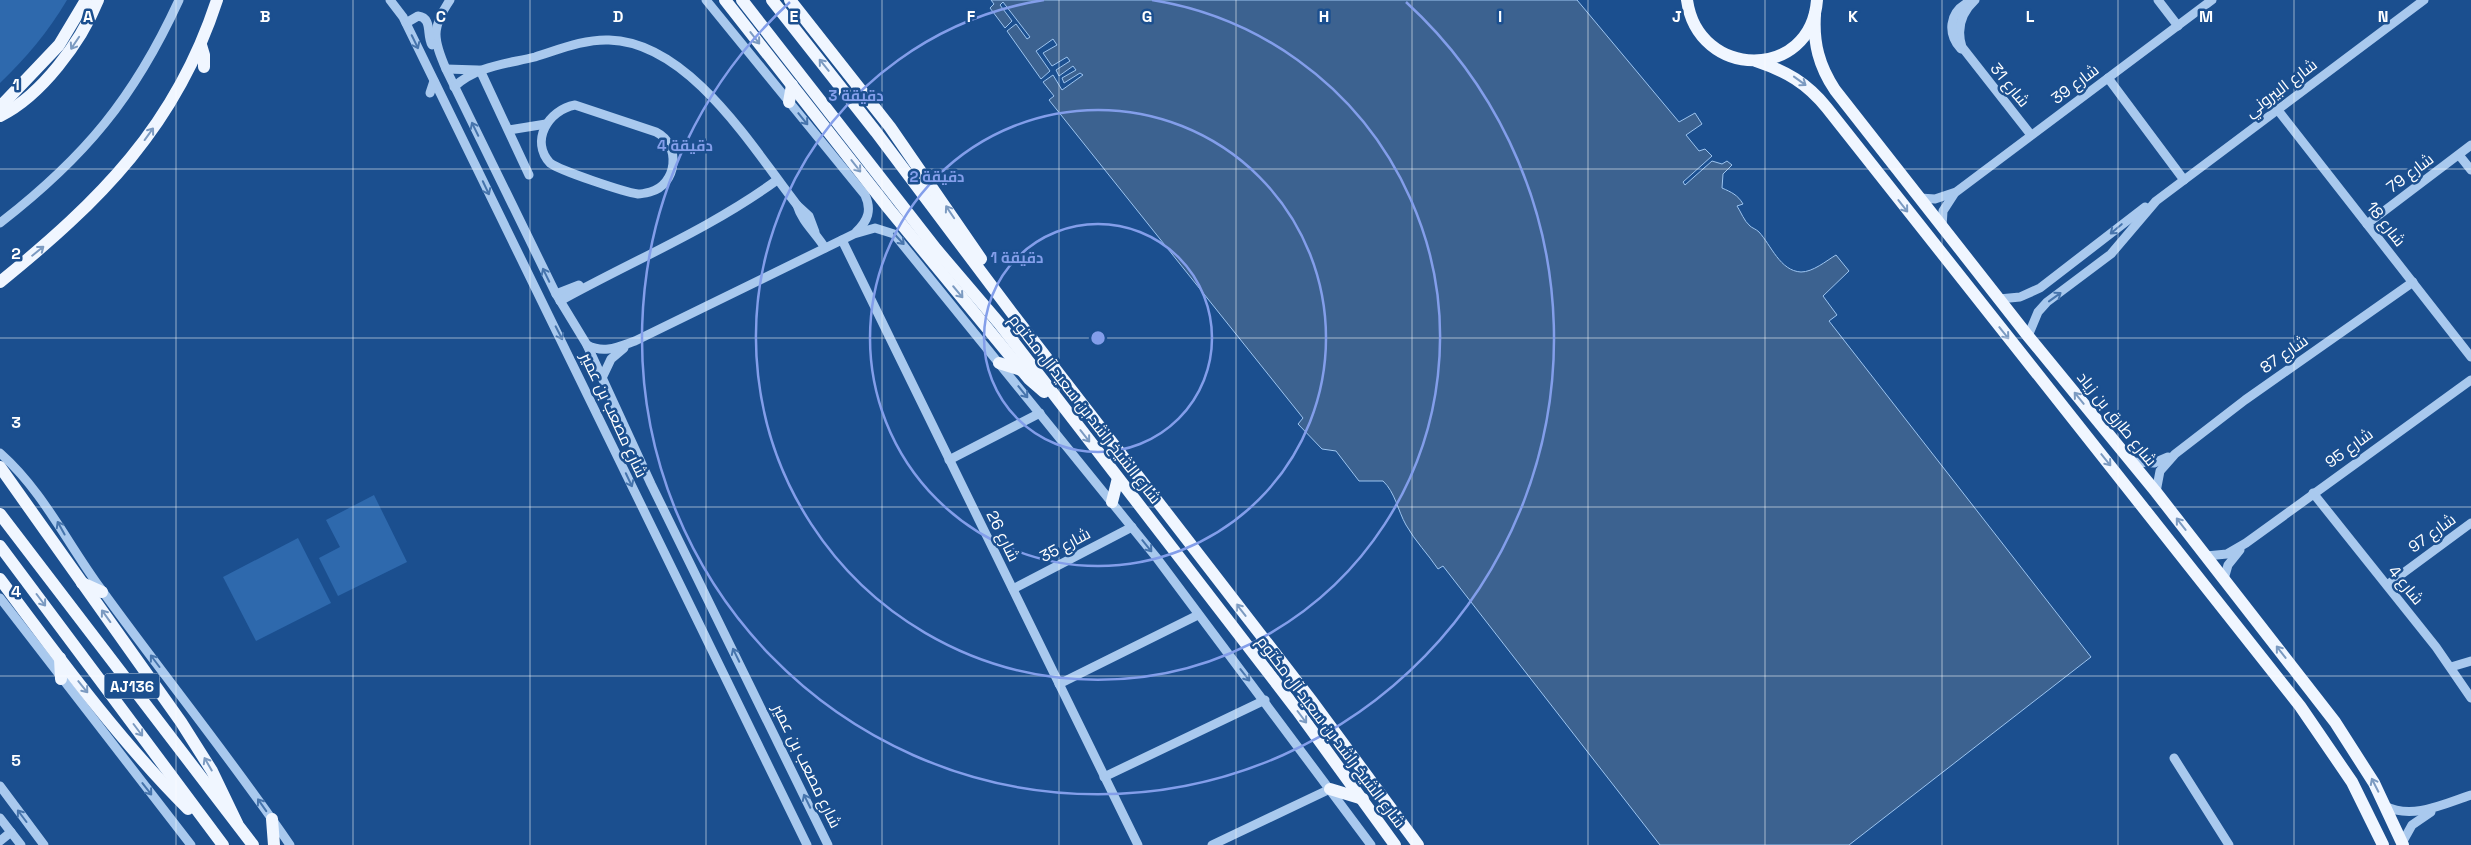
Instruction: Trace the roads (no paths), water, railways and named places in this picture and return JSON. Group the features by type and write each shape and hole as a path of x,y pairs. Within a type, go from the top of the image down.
{"main road":[{"path":"0,107 59,45 86,0"},
{"path":"0,116 18,104 58,65 79,37 98,0"},
{"path":"0,282 65,228 118,174 168,106 201,45 217,0"},
{"path":"207,30 223,0"},
{"path":"725,0 889,209 1022,370 1037,386 1055,398"},
{"name":"شارع الشيخ راشد بن سعيد آل مكتوم","path":"742,0 936,249 999,323 1363,799 1395,845"},
{"name":"شارع الشيخ راشد بن سعيد آل مكتوم","path":"772,0 876,132 1012,313 1311,700 1418,845"},
{"path":"790,0 884,120 930,183 992,276 1012,313"},
{"path":"1686,0 1692,22 1705,41 1713,48 1734,58 1756,61 1789,73 1816,95 2191,566 2338,758 2366,806 2383,845"},
{"path":"1756,61 1775,57 1793,47 1806,32 1815,14 1817,0"},
{"name":"شارع طارق بن زياد","path":"1815,14 1815,46 1826,76 2028,336 2156,492 2344,736 2363,763 2402,844"},
{"path":"201,45 204,67"},
{"path":"788,102 792,85"},
{"path":"1000,363 1022,370"},
{"path":"0,467 197,746 225,796 237,823"},
{"path":"1112,502 1118,478"},
{"name":"AJ136","path":"0,514 254,845"},
{"name":"AJ136","path":"0,546 223,845"},
{"path":"2191,566 2206,556"},
{"path":"0,578 60,658 155,774 214,833"},
{"path":"82,583 102,592"},
{"path":"60,658 61,679"},
{"path":"1330,789 1363,799"},
{"path":"272,819 274,845"}],"street":[{"path":"0,223 58,176 109,120 148,60 178,0"},
{"name":"شارع مصعب بن عمير","path":"390,0 399,10 406,23 807,845"},
{"name":"شارع مصعب بن عمير","path":"450,0 436,23 435,36 438,51 454,87 558,298 587,345 655,492 828,845"},
{"path":"706,0 865,195 869,206 868,217 863,226 854,234"},
{"name":"شارع 31","path":"1975,0 1964,12 1960,26 1960,40 1966,53 2031,135"},
{"path":"2158,0 2178,26"},
{"name":"شارع 39","path":"1942,227 1946,204 1956,192 2212,0"},
{"name":"شارع البيروني","path":"1999,299 2020,297 2040,288 2131,217 2156,201 2424,0"},
{"path":"406,23 418,16 424,17 428,22 430,42 438,51"},
{"path":"446,69 480,70 593,41 620,40 646,48 679,67 723,111 796,205 810,216 815,232 826,248"},
{"path":"454,87 480,70"},
{"path":"480,70 529,175"},
{"path":"2108,78 2184,180"},
{"path":"430,93 434,81"},
{"path":"509,130 546,124 558,110 575,104 656,132 668,142 673,151 666,183 655,190 637,194 554,166 542,150 541,141 546,124"},
{"name":"شارع 18","path":"2278,109 2471,357"},
{"name":"شارع 79","path":"2367,224 2471,145"},
{"path":"2459,154 2471,170"},
{"path":"558,298 719,218 777,180"},
{"name":"شارع 39","path":"1920,198 1935,199 1956,192"},
{"name":"شارع البيروني","path":"2028,336 2038,312 2047,302 2103,262 2156,201"},
{"path":"587,345 594,349 607,350 635,341 854,234 875,228 894,234 1132,527 1265,700 1372,845"},
{"name":"شارع 26","path":"842,240 1138,845"},
{"name":"شارع 87","path":"2156,492 2160,470 2175,454 2245,400 2412,282"},
{"path":"602,378 608,363 616,354 635,341"},
{"name":"شارع 95","path":"2206,556 2223,555 2246,543 2471,380"},
{"path":"950,460 1040,413"},
{"path":"0,453 23,474 43,499 75,553 102,592 290,845"},
{"name":"شارع 87","path":"2132,462 2154,463 2175,454"},
{"name":"شارع 4","path":"2313,493 2452,667 2471,698"},
{"name":"شارع 97","path":"2387,584 2471,523"},
{"name":"شارع 35","path":"1013,589 1132,527"},
{"name":"شارع 95","path":"2224,579 2230,561 2246,543"},
{"path":"0,598 191,845"},
{"path":"1059,684 1198,615"},
{"path":"2452,667 2471,661"},
{"path":"1104,777 1265,700"},
{"path":"2174,758 2229,845"},
{"path":"0,786 44,845"},
{"path":"1212,845 1330,789"},
{"path":"2385,806 2396,811 2409,812 2471,795"},
{"path":"2402,844 2408,830 2417,820 2446,803"},
{"path":"0,818 21,845"},
{"path":"0,841 11,832"}]}
